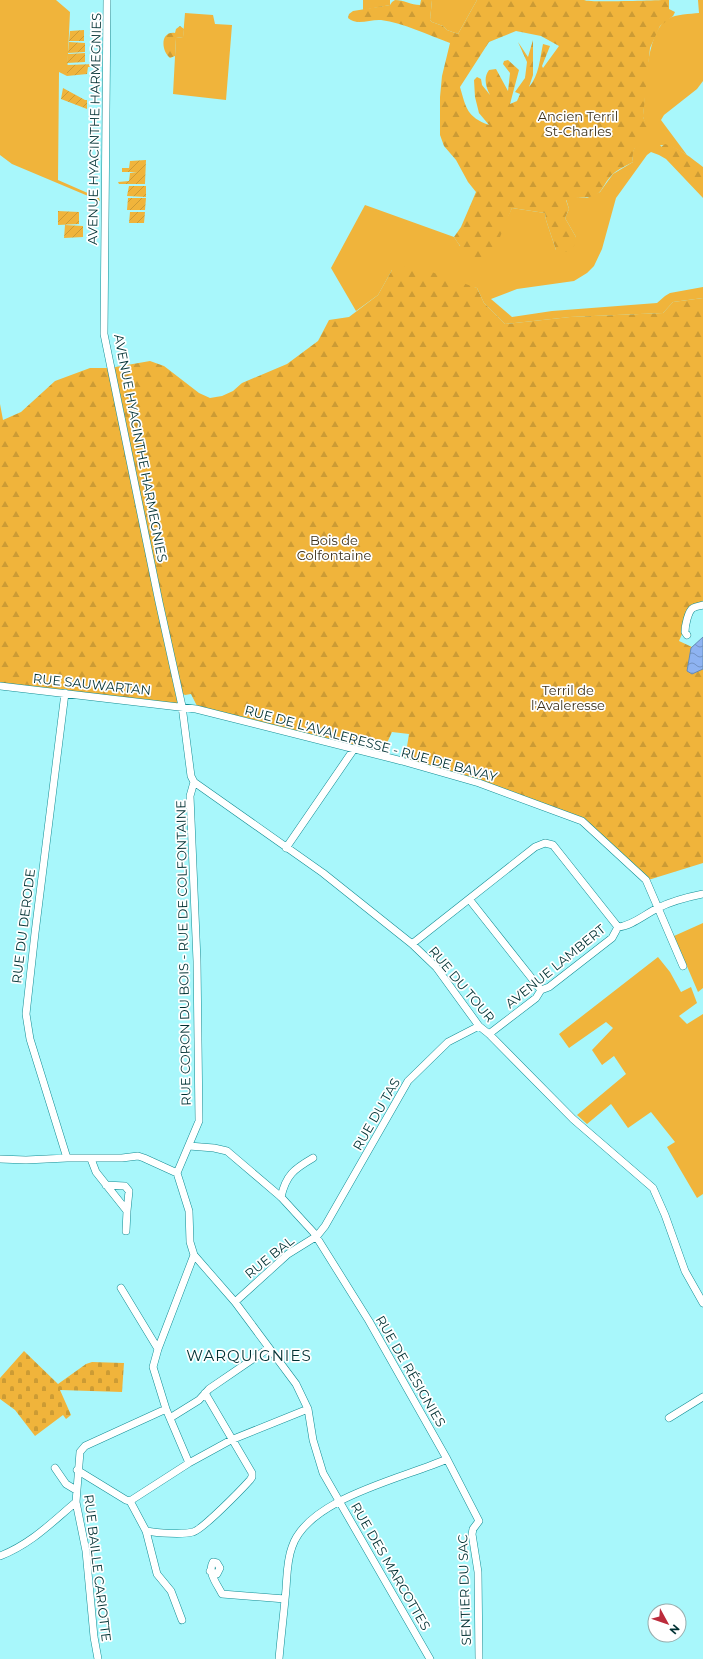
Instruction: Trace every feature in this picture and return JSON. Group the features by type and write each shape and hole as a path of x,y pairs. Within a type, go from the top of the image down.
{"street":[{"name":"AVENUE HYACINTHE HARMEGNIES","path":"107,0 104,334 182,706"},
{"path":"687,635 685,629 690,611 693,608 703,605"},
{"name":"RUE SAUWARTAN","path":"0,686 182,706"},
{"name":"RUE DU DERODE","path":"65,693 40,888 26,1014 30,1039 67,1158"},
{"name":"RUE DE L'AVALERESSE - RUE DE BAVAY","path":"182,706 478,782 582,821 646,880 658,908"},
{"name":"RUE CORON DU BOIS - RUE DE COLFONTAINE","path":"177,1173 199,1121 197,961 190,796 194,782 190,774 182,706"},
{"path":"286,848 354,749"},
{"name":"RUE DU TOUR","path":"194,782 323,874 412,944 436,967 479,1026 489,1034 573,1119 653,1188 665,1215 685,1271 703,1303"},
{"path":"412,944 535,847 540,844 550,843 618,927"},
{"name":"AVENUE LAMBERT","path":"489,1034 536,998 541,990 549,987 612,938 618,927 624,927 658,908 682,899 703,894"},
{"path":"469,899 541,990"},
{"path":"658,908 683,966"},
{"name":"RUE DU TAS","path":"315,1234 325,1226 408,1081 448,1042 479,1026"},
{"path":"189,1146 214,1148 227,1151 281,1197 284,1184 292,1172 313,1158"},
{"path":"0,1159 91,1159 138,1156 177,1173 189,1210 190,1242 194,1255 235,1302 296,1384 308,1409 313,1440 319,1463 340,1502 311,1520 296,1537 290,1556 279,1659"},
{"path":"91,1159 96,1172 127,1212"},
{"path":"106,1184 125,1186 127,1188 126,1231"},
{"name":"RUE DE RÉSIGNIES","path":"281,1197 315,1234 368,1321 447,1459 480,1521"},
{"name":"RUE BAL","path":"235,1302 288,1254 315,1234"},
{"path":"189,1463 166,1409 153,1367 194,1255"},
{"path":"121,1288 158,1350"},
{"path":"170,1418 199,1400 209,1389 269,1348"},
{"path":"146,1531 156,1533 194,1532 224,1507 252,1477 252,1473 231,1440 205,1393"},
{"path":"669,1418 703,1397"},
{"name":"RUE BAILLE CARIOTTE","path":"98,1659 94,1637 86,1551 76,1502 80,1452 85,1446 166,1409"},
{"path":"130,1501 189,1463 231,1440 308,1409"},
{"name":"RUE DES MARCOTTES","path":"430,1659 340,1502 367,1488 447,1459"},
{"path":"55,1468 66,1484 76,1490"},
{"path":"78,1470 130,1501 146,1531 156,1574 171,1592 182,1620"},
{"path":"0,1556 16,1550 33,1540 76,1502"},
{"name":"SENTIER DU SAC","path":"479,1659 478,1572 472,1534 473,1530 480,1521"},
{"path":"210,1571 222,1594 285,1599"}],"green space":[{"path":"0,0 56,0 70,12 67,76 59,72 58,180 99,198 100,201 12,164 0,155"},
{"path":"363,0 390,0 390,5 363,10"},
{"name":"Ancien Terril St-Charles","path":"398,0 420,5 421,0 432,0 430,20 443,26 447,30 458,34 477,0 669,0 669,9 675,12 673,16 660,26 650,48 643,117 649,130 647,138 640,142 634,150 633,162 614,173 597,194 587,197 578,197 572,201 566,200 569,209 565,218 576,237 574,246 567,252 556,250 545,213 512,208 491,259 485,263 471,256 457,242 454,237 461,227 476,192 468,182 456,160 444,146 440,135 440,97 442,76 450,43 407,26 381,20 355,22 348,18 349,14 353,11 390,5 392,2","holes":["516,31 541,36 559,46 543,68 542,66 550,46 543,44 537,72 529,87 533,75 533,40 528,57 518,42 527,62 525,78 515,92 520,94 517,101 510,104 519,70 508,60 504,61 503,64 510,73 508,91 496,69 489,70 486,76 486,86 490,95 482,85 481,79 477,77 474,80 475,97 479,113 489,125 476,119 468,111 460,87 489,42"]},
{"path":"432,0 477,0 458,34 447,30 443,26 430,20"},
{"path":"698,0 703,0 703,81 697,89 664,115 661,120 687,155 674,148 660,145 703,190 703,198 666,159 651,152 647,155 616,198 602,249 594,266 587,273 574,281 517,289 491,299 512,317 552,311 657,303 670,293 703,287 703,298 673,302 663,313 570,317 505,324 484,303 477,288 392,270 378,295 356,311 331,268 365,205 454,237 460,246 507,218 512,208 545,213 556,250 576,237 565,218 569,209 566,199 578,197 587,198 600,192 613,174 633,162 632,154 645,123 643,117 646,78 655,36 660,26 671,17 699,13"},
{"path":"185,13 213,15 215,24 232,25 226,100 173,94 176,38 183,37"},
{"path":"180,26 184,29 183,37 176,38 175,56 170,58 165,51 164,38 170,33 175,33 176,29"},
{"path":"84,30 84,41 69,41 70,31"},
{"path":"69,42 85,43 85,52 68,53"},
{"path":"85,53 85,62 67,63 68,54"},
{"path":"95,64 95,67 88,67 87,74 67,76 67,65"},
{"path":"63,88 87,100 87,109 61,99"},
{"path":"665,144 690,157 703,167 703,192 660,148"},
{"path":"146,160 145,184 119,184 118,182 129,181 130,173 137,172 122,172 122,168 129,168 130,161"},
{"path":"129,186 146,186 146,197 127,196"},
{"path":"128,198 146,198 145,210 127,210"},
{"path":"58,211 79,212 79,224 58,225"},
{"path":"130,212 145,212 144,223 129,223"},
{"path":"65,225 83,226 83,237 64,238"},
{"name":"Bois de Colfontaine","path":"412,265 477,288 484,303 505,324 570,317 663,313 673,302 703,298 703,601 694,606 679,641 692,647 687,670 703,667 703,863 645,881 583,818 480,780 405,759 409,734 392,732 382,754 197,706 191,694 185,695 179,692 182,706 0,686 0,404 3,420 21,412 55,381 90,368 110,368 150,361 164,366 199,393 210,398 222,396 233,391 242,383 287,364 318,341 329,320 349,317 378,295 392,270"},
{"path":"703,923 703,988 698,992 674,936"},
{"path":"658,957 670,972 681,992 691,987 697,1003 679,1016 687,1024 703,1014 703,1194 697,1198 667,1147 675,1142 651,1112 628,1128 611,1104 587,1124 577,1115 626,1074 614,1056 602,1065 592,1050 613,1028 606,1022 569,1048 559,1034"},
{"path":"24,1351 58,1384 86,1364 92,1362 124,1363 122,1392 60,1390 71,1415 66,1419 63,1415 35,1436 15,1410 0,1399 0,1378"}],"water":[{"path":"703,637 703,669 692,674 687,671 691,648"}],"district":[{"name":"WARQUIGNIES","path":"249,1356"}],"park label":[{"name":"Terril de l'Avaleresse","path":"568,698"}]}
